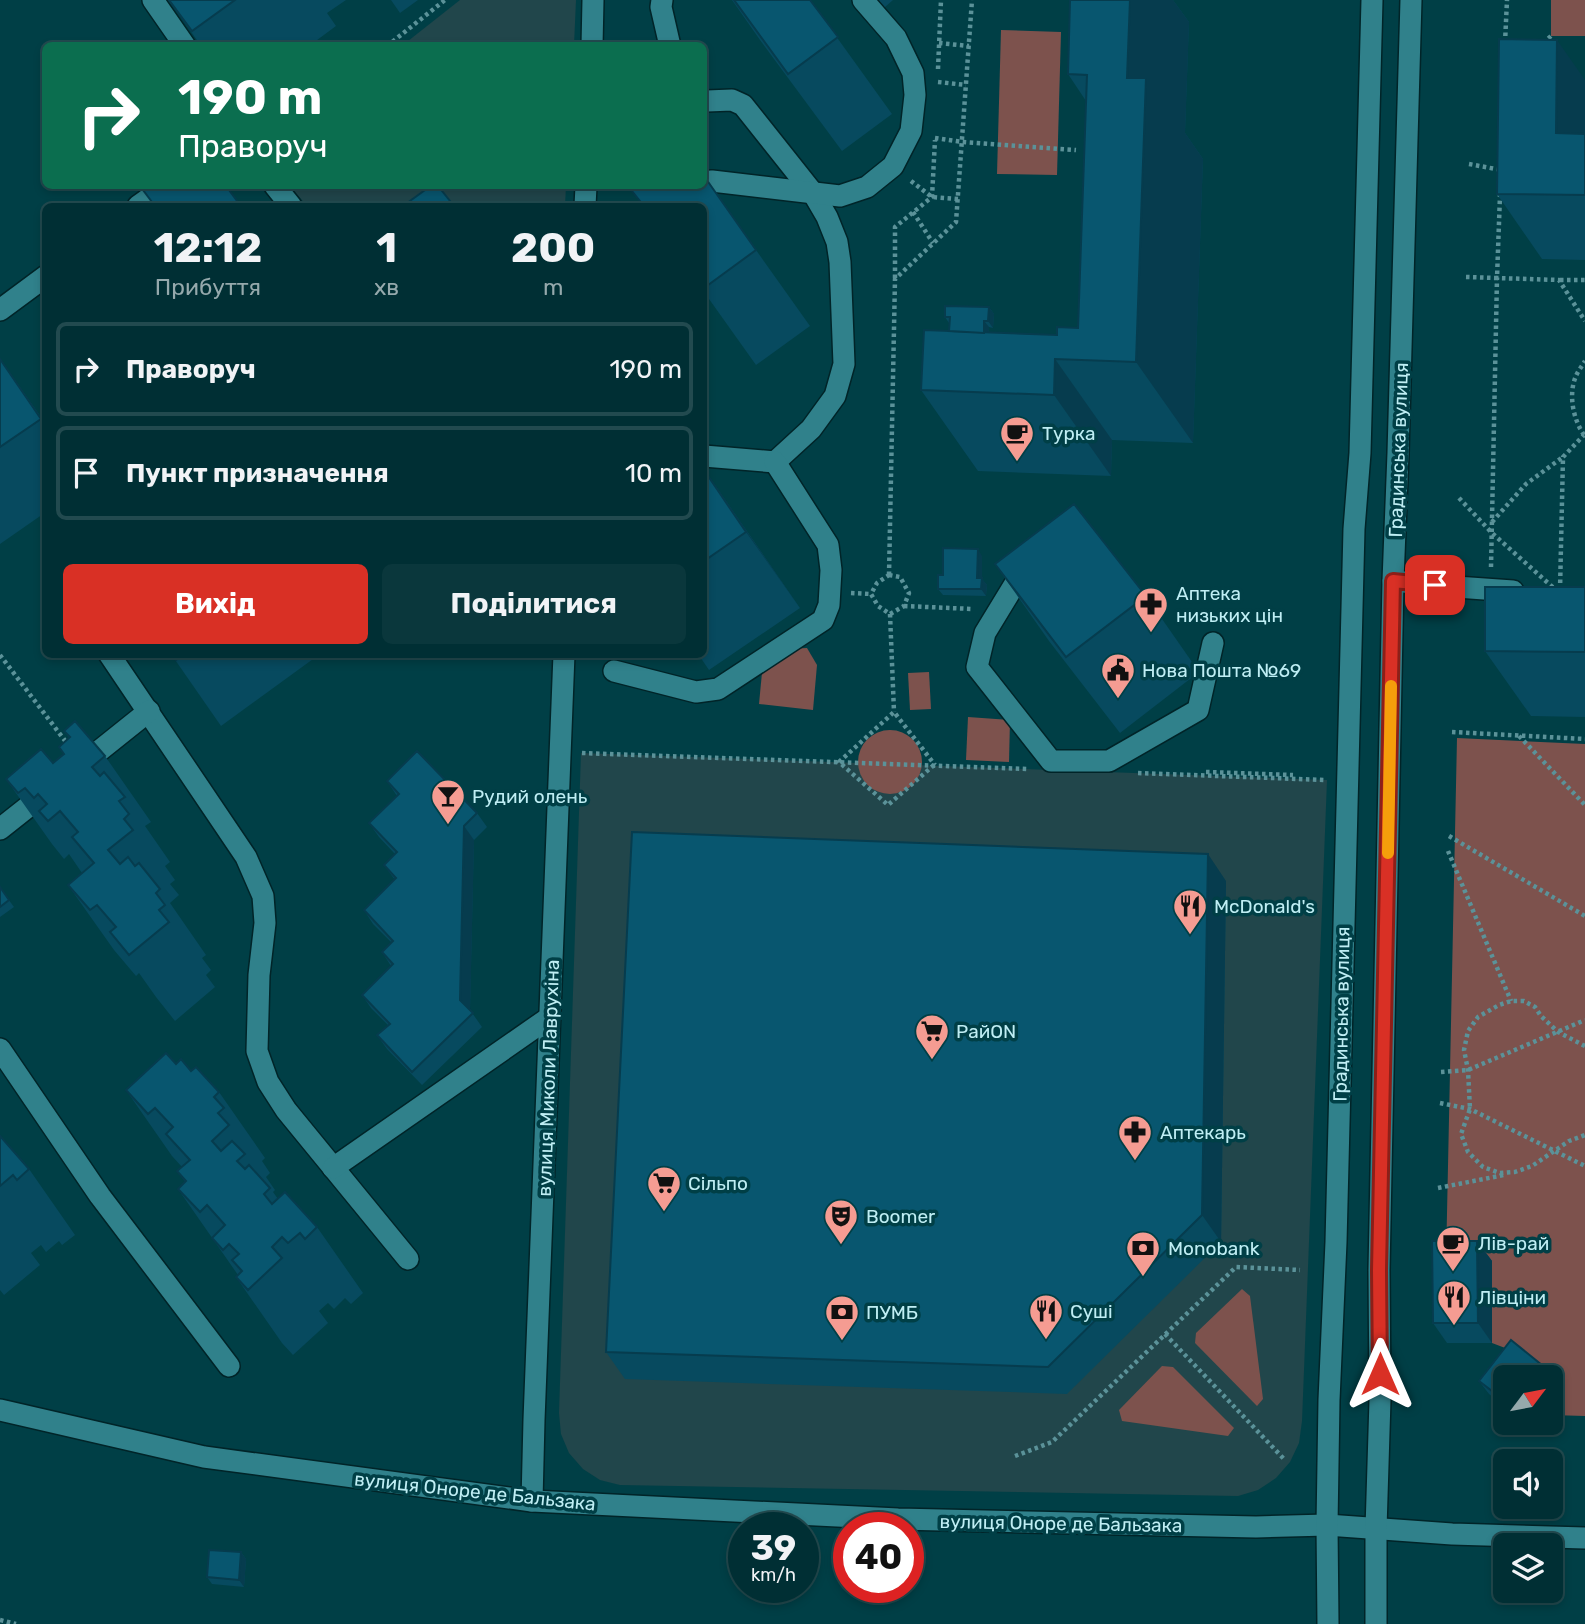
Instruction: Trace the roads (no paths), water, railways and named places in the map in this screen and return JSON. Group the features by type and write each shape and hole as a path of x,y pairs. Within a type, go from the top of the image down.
{"street":[{"path":"592,42 593,0"},
{"path":"662,0 661,7 669,42"},
{"path":"707,182 840,196 867,187 892,166 911,131 915,95 913,72 896,38 863,0"},
{"name":"Градинська вулиця","path":"1328,1624 1329,1400 1336,1242 1354,543 1360,453 1372,0"},
{"name":"Градинська вулиця","path":"1376,1624 1393,581 1411,0"},
{"path":"165,4 183,42"},
{"path":"707,101 732,100 743,105 813,193 827,217 837,242 840,262 844,364 835,396 811,429 775,462 707,456"},
{"path":"142,203 162,189"},
{"path":"277,189 289,203"},
{"path":"0,310 42,279"},
{"path":"614,671 696,692 718,689 823,620 830,606 831,570 828,545 775,462"},
{"path":"1035,552 985,633 977,667 1051,761 1109,761 1198,710 1213,643"},
{"path":"1393,581 1532,592"},
{"path":"119,658 149,711 246,857 263,896 265,923 257,1051 268,1082 286,1110 408,1259"},
{"name":"вулиця Миколи Лаврухіна","path":"532,1501 564,658"},
{"path":"0,828 149,711"},
{"path":"333,1168 550,1017"},
{"path":"0,1049 100,1196 229,1366"},
{"name":"вулиця Оноре де Бальзака","path":"0,1410 204,1457 532,1501 898,1519 1242,1526 1327,1525 1452,1534 1585,1538"}],"place":[{"name":"Турка","path":"1017,463"},
{"name":"Аптека низьких цін","path":"1151,634"},
{"name":"Нова Пошта №69","path":"1118,700"},
{"name":"Рудий олень","path":"448,826"},
{"name":"McDonald's","path":"1190,936"},
{"name":"РайON","path":"932,1061"},
{"name":"Аптекарь","path":"1135,1162"},
{"name":"Сільпо","path":"664,1213"},
{"name":"Boomer","path":"841,1246"},
{"name":"Лів-рай","path":"1453,1273"},
{"name":"Monobank","path":"1143,1278"},
{"name":"Лівціни","path":"1454,1327"},
{"name":"Суші","path":"1046,1341"},
{"name":"ПУМБ","path":"842,1342"}]}
